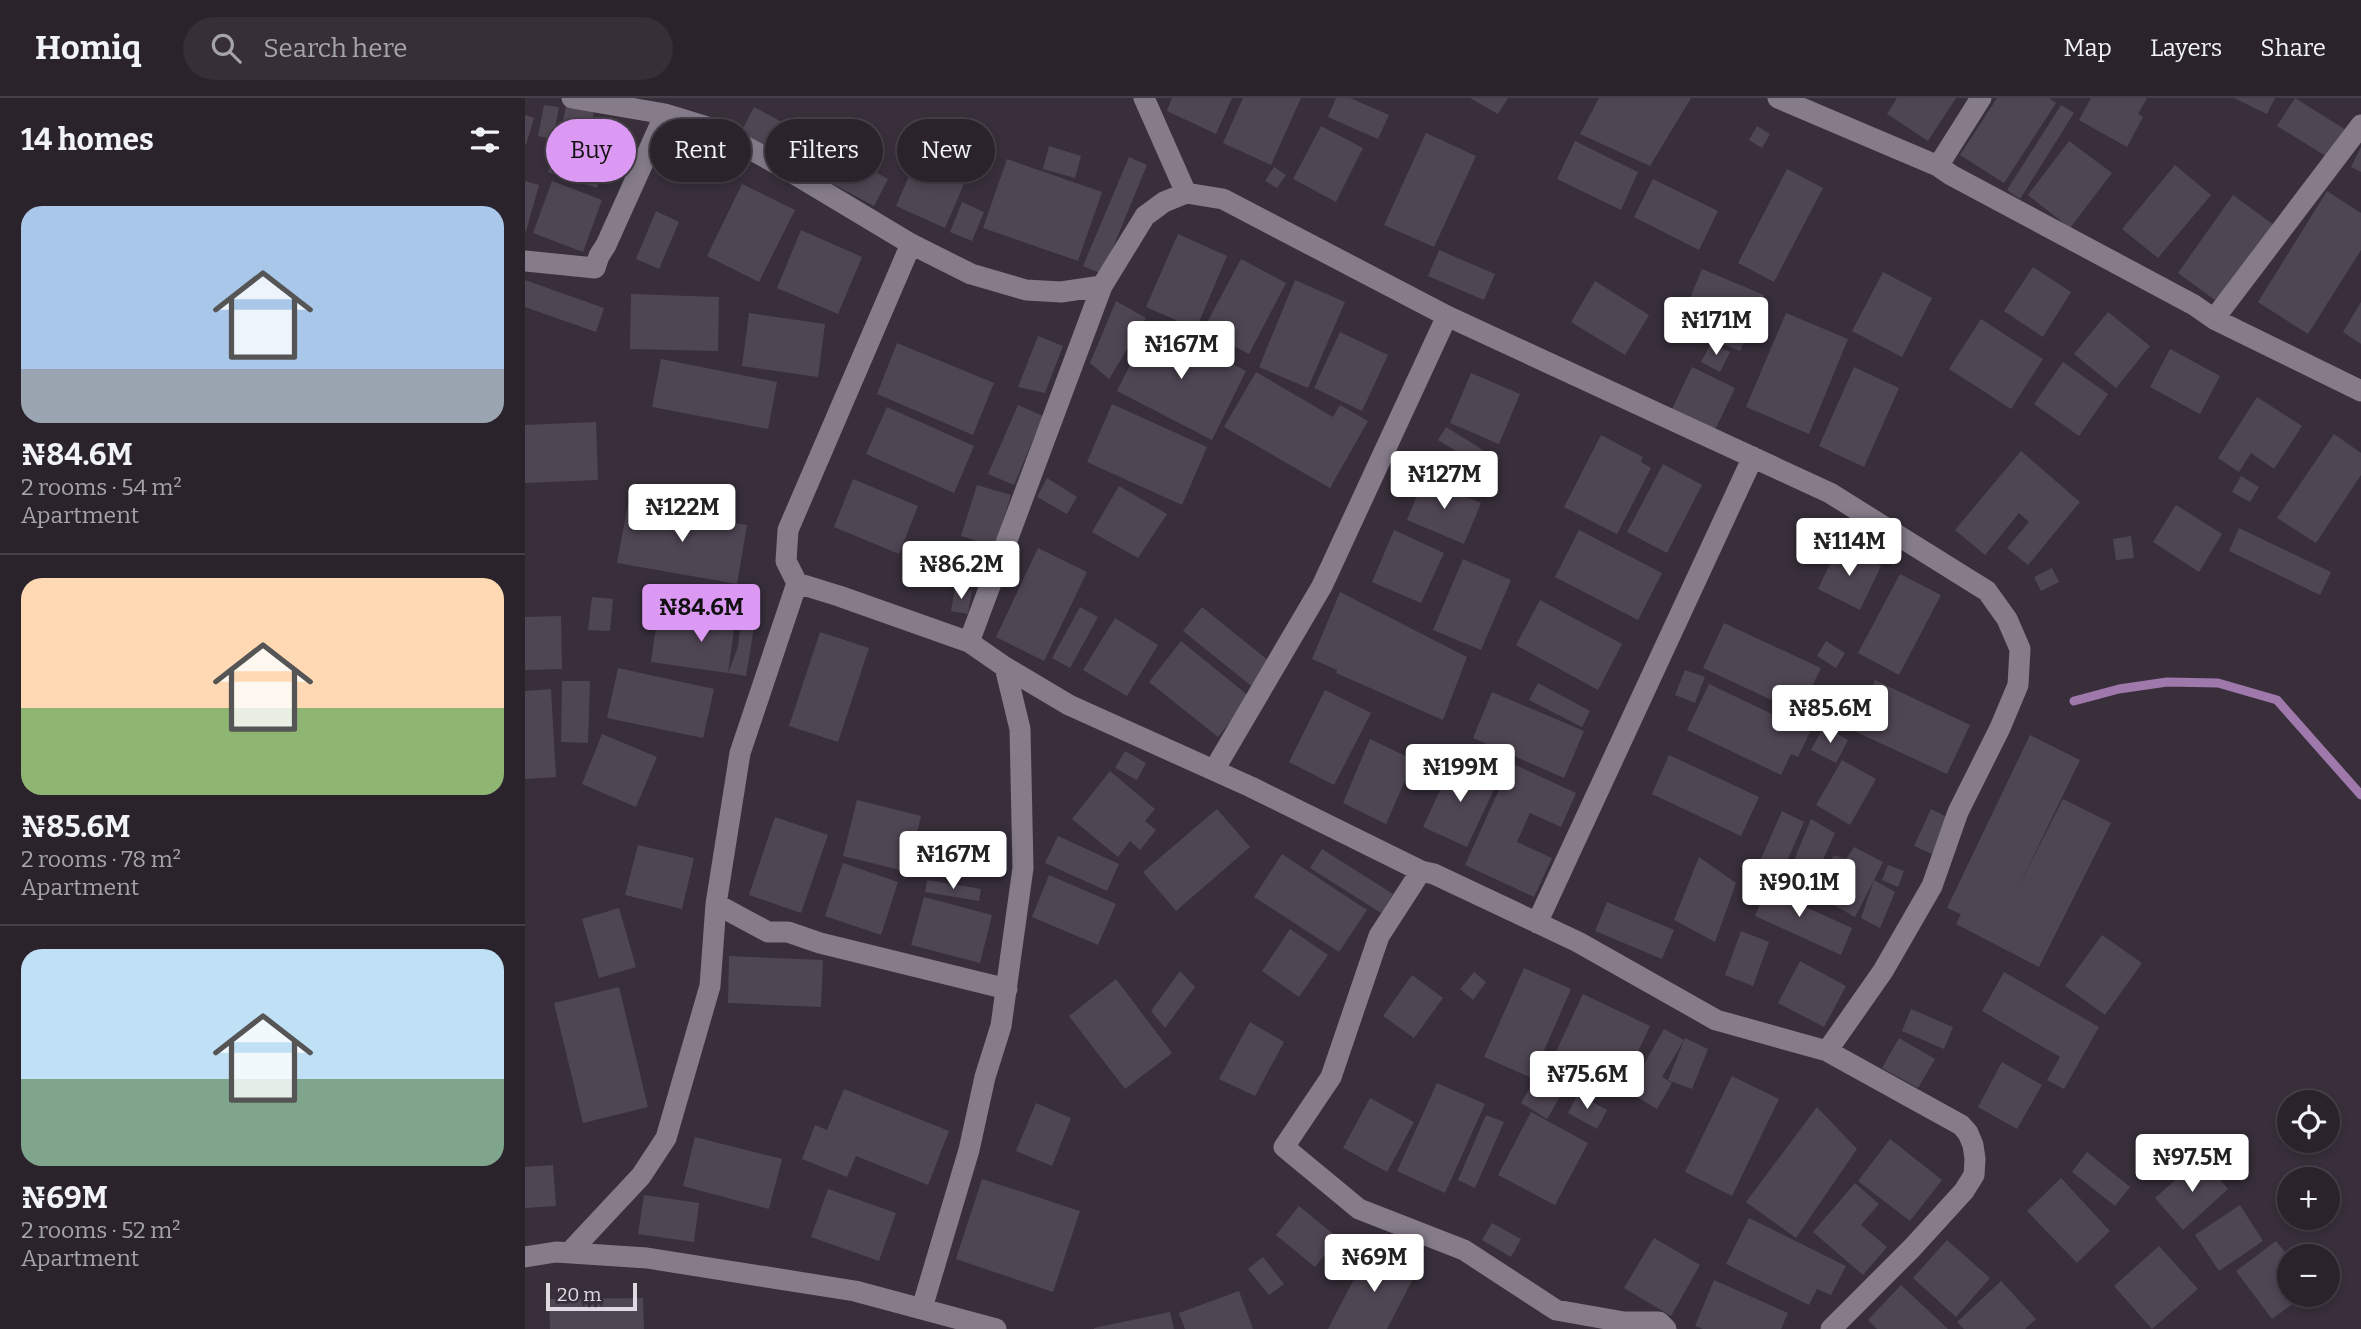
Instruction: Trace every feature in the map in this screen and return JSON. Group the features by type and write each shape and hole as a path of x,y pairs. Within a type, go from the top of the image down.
{"street":[{"path":"572,98 665,114 714,129 911,244 971,274 1026,290 1061,292 1101,286"},
{"path":"1144,98 1186,193"},
{"path":"1778,98 1938,166 2194,305 2214,319 2361,391"},
{"path":"1938,166 1981,98"},
{"path":"525,261 595,268 665,114"},
{"path":"2214,319 2361,125"},
{"path":"969,642 1101,286 1145,216 1164,202 1186,193 1223,199 1447,316 1830,493 1987,592 2007,619 2020,649 2018,684 2000,728 1958,812 1932,886 1883,971 1827,1051"},
{"path":"569,1253 641,1176 666,1138 710,986 716,904 740,753 797,583 786,561 788,530 911,244"},
{"path":"1214,770 1322,586 1447,316"},
{"path":"1537,923 1753,457"},
{"path":"797,583 969,642 1069,705 1214,770 1421,872 1434,874 1579,942 1716,1020 1827,1051 1961,1125 1973,1145 1975,1159 1974,1175 1964,1191 1912,1248 1831,1329"},
{"path":"922,1308 969,1150 985,1077 1001,1026 1023,868 1020,729 1005,667"},
{"path":"1421,872 1379,936 1331,1077 1284,1147 1359,1209 1464,1250 1556,1310 1624,1322 1659,1322 1666,1329"},
{"path":"716,904 768,932 788,932 820,943 1007,989"},
{"path":"525,1257 555,1252 660,1260 855,1291 996,1329"}],"building":[{"path":"1172,98 1232,98 1216,134 1167,111"},
{"path":"1243,98 1301,98 1271,165 1223,143"},
{"path":"1336,98 1350,98 1389,115 1378,139 1328,117"},
{"path":"1470,98 1508,98 1498,114"},
{"path":"1599,98 1691,98 1650,166 1580,134"},
{"path":"1897,98 1956,98 1928,141 1887,114"},
{"path":"1997,98 2049,98 2056,103 2004,183 1960,155"},
{"path":"2091,98 2147,98 2138,114 2143,117 2127,147 2079,120"},
{"path":"2234,98 2275,98 2267,114"},
{"path":"2295,98 2346,130 2329,158 2277,126"},
{"path":"544,105 559,107 557,119 546,119 546,138 538,136"},
{"path":"2061,105 2074,113 2020,199 2007,190"},
{"path":"566,106 594,111 592,119 563,119"},
{"path":"754,107 776,119 765,119 765,147 751,140 751,119 748,119"},
{"path":"525,115 534,118 526,145 525,144"},
{"path":"1321,126 1363,148 1336,202 1293,179"},
{"path":"1757,126 1770,134 1762,148 1749,140"},
{"path":"1426,133 1476,156 1434,247 1384,225"},
{"path":"1575,141 1638,172 1621,210 1557,179"},
{"path":"2069,141 2112,173 2070,228 2028,195"},
{"path":"1049,146 1081,156 1075,178 1043,169"},
{"path":"2361,147 2361,172 2351,167"},
{"path":"1129,157 1147,165 1102,274 1083,266"},
{"path":"1007,159 1102,192 1078,261 983,228"},
{"path":"2175,165 2211,195 2158,258 2122,229"},
{"path":"1274,167 1286,175 1277,188 1265,181"},
{"path":"1787,169 1823,188 1774,282 1738,263"},
{"path":"883,176 888,179 874,206 829,182 883,182"},
{"path":"1653,179 1718,211 1699,250 1634,217"},
{"path":"525,181 539,185 526,231 525,231"},
{"path":"552,182 602,200 583,252 533,233"},
{"path":"579,182 599,182 597,188"},
{"path":"906,182 965,182 945,228 896,206"},
{"path":"742,184 795,210 759,282 707,256"},
{"path":"2327,191 2361,213 2361,250 2308,334 2258,302"},
{"path":"2233,195 2274,225 2219,303 2178,273"},
{"path":"962,202 984,212 972,241 950,232"},
{"path":"656,211 679,222 659,269 636,259"},
{"path":"801,230 862,257 838,314 777,288"},
{"path":"1178,234 1227,256 1196,329 1146,307"},
{"path":"1439,250 1495,274 1484,300 1428,276"},
{"path":"1241,259 1286,283 1249,354 1203,330"},
{"path":"2033,267 2071,292 2043,337 2004,311"},
{"path":"1702,269 1764,295 1740,351 1679,325"},
{"path":"1883,272 1932,298 1902,357 1852,331"},
{"path":"525,280 604,308 596,332 525,307"},
{"path":"1295,280 1345,302 1308,388 1259,367"},
{"path":"1595,281 1649,315 1625,355 1571,322"},
{"path":"631,294 719,297 718,351 630,349"},
{"path":"1116,301 1146,318 1109,379 1090,363"},
{"path":"2361,302 2361,344 2343,332"},
{"path":"2108,312 2150,346 2116,388 2074,354"},
{"path":"749,313 825,324 818,377 742,366"},
{"path":"1786,313 1848,339 1809,434 1746,407"},
{"path":"1981,319 2043,359 2011,409 1949,369"},
{"path":"1151,322 1246,371 1212,440 1117,391"},
{"path":"1340,332 1388,355 1362,411 1314,388"},
{"path":"1038,336 1063,346 1045,393 1018,387"},
{"path":"897,343 994,383 973,435 877,394"},
{"path":"1711,343 1730,352 1720,372 1701,362"},
{"path":"2170,349 2220,376 2200,414 2150,387"},
{"path":"661,359 777,382 768,429 652,407"},
{"path":"2063,362 2108,394 2079,436 2034,404"},
{"path":"1692,367 1735,388 1715,430 1672,409"},
{"path":"1854,367 1899,388 1864,467 1819,446"},
{"path":"1256,372 1333,417 1340,405 1368,421 1330,488 1224,427"},
{"path":"1471,373 1520,394 1499,444 1450,423"},
{"path":"2257,397 2302,426 2274,469 2251,453 2239,472 2218,458"},
{"path":"1112,404 1207,447 1182,505 1087,462"},
{"path":"1018,405 1043,416 1014,485 988,474"},
{"path":"887,407 974,446 954,493 866,454"},
{"path":"596,422 598,480 525,483 525,425"},
{"path":"1446,427 1483,450 1475,463 1438,440"},
{"path":"2334,434 2361,453 2361,475 2316,543 2277,518"},
{"path":"1601,435 1643,457 1641,462 1651,468 1617,534 1564,507"},
{"path":"2021,451 2080,502 2028,565 2007,548 2029,522 2019,513 1985,555 1955,530"},
{"path":"1663,464 1702,485 1667,553 1627,532"},
{"path":"2241,476 2259,487 2250,502 2232,492"},
{"path":"1047,478 1077,497 1067,514 1037,497"},
{"path":"1424,478 1481,503 1464,544 1407,520"},
{"path":"853,479 918,506 899,554 834,527"},
{"path":"977,485 1011,495 995,547 961,536"},
{"path":"1119,486 1167,514 1138,558 1092,532"},
{"path":"628,504 747,525 737,584 617,563"},
{"path":"2176,505 2222,534 2199,572 2153,542"},
{"path":"2239,528 2331,572 2320,595 2229,551"},
{"path":"1394,530 1444,553 1421,603 1372,582"},
{"path":"1579,530 1662,573 1638,620 1555,577"},
{"path":"2131,536 2134,558 2116,560 2113,539"},
{"path":"1839,545 1881,566 1860,610 1818,589"},
{"path":"1038,548 1087,572 1044,661 996,637"},
{"path":"952,550 962,551 957,570 949,569"},
{"path":"1463,559 1511,580 1481,650 1433,630"},
{"path":"2052,568 2059,582 2041,591 2034,577"},
{"path":"1900,574 1941,595 1899,675 1858,653"},
{"path":"955,588 972,591 968,614 951,611"},
{"path":"1340,592 1467,657 1443,720 1336,673 1337,670 1312,659"},
{"path":"592,597 613,599 610,631 588,630"},
{"path":"1540,600 1622,644 1598,690 1516,645"},
{"path":"1080,607 1098,617 1070,668 1052,658"},
{"path":"1202,607 1274,665 1255,689 1183,631"},
{"path":"658,612 735,623 728,673 651,662"},
{"path":"561,616 562,669 525,670 525,617"},
{"path":"1115,618 1158,645 1127,696 1083,670"},
{"path":"741,621 755,622 746,676 728,673 738,647"},
{"path":"1724,623 1821,668 1799,713 1703,668"},
{"path":"820,632 869,648 838,742 789,726"},
{"path":"1181,641 1250,697 1218,737 1149,682"},
{"path":"1826,641 1845,653 1836,668 1817,656"},
{"path":"618,668 714,689 703,738 607,718"},
{"path":"1685,670 1705,677 1695,703 1675,695"},
{"path":"1875,680 1970,725 1947,774 1852,730"},
{"path":"562,681 590,681 588,743 561,742"},
{"path":"1538,683 1590,711 1582,727 1529,700"},
{"path":"1709,684 1810,732 1798,757 1791,754 1781,775 1687,730"},
{"path":"551,689 556,777 525,779 525,691"},
{"path":"1325,690 1371,713 1334,785 1289,762"},
{"path":"1492,692 1584,731 1564,778 1473,738"},
{"path":"1824,726 1848,740 1836,763 1811,750"},
{"path":"602,734 657,757 636,807 582,784"},
{"path":"2030,735 2080,760 2017,890 2063,799 2111,823 2039,967 1956,924 1961,914 1947,908"},
{"path":"1370,739 1414,760 1386,824 1343,803"},
{"path":"1125,751 1146,763 1137,780 1115,768"},
{"path":"1669,755 1759,797 1741,836 1652,794"},
{"path":"1454,760 1498,781 1467,847 1423,827"},
{"path":"1842,760 1876,779 1850,825 1816,805"},
{"path":"1511,763 1576,793 1561,827 1530,813 1517,842 1552,858 1534,897 1465,865"},
{"path":"1110,771 1155,809 1145,821 1156,830 1140,850 1130,841 1118,857 1072,819"},
{"path":"857,800 921,816 908,872 843,856"},
{"path":"1217,809 1250,847 1176,911 1143,872"},
{"path":"1931,809 1949,818 1932,854 1914,846"},
{"path":"1782,811 1804,822 1775,889 1753,877"},
{"path":"775,817 828,835 801,913 749,895"},
{"path":"1811,819 1835,833 1809,891 1786,880"},
{"path":"1058,836 1119,864 1107,891 1045,863"},
{"path":"638,845 694,858 682,909 625,895"},
{"path":"1854,847 1883,862 1855,917 1814,894 1834,855 1846,859"},
{"path":"1322,849 1393,894 1381,913 1310,868"},
{"path":"1282,854 1367,910 1339,952 1254,897"},
{"path":"1699,857 1736,883 1715,942 1674,920"},
{"path":"843,863 898,882 881,935 825,916"},
{"path":"1888,865 1904,871 1898,887 1882,880"},
{"path":"1049,875 1116,904 1098,945 1032,917"},
{"path":"1747,879 1761,885 1758,895 1763,897 1766,889 1852,928 1841,955 1755,916 1759,906 1747,902 1751,892 1743,889"},
{"path":"927,880 981,889 979,901 925,892"},
{"path":"1874,880 1895,892 1880,928 1861,918"},
{"path":"924,897 992,915 980,963 911,945"},
{"path":"1607,902 1674,930 1662,959 1595,931"},
{"path":"619,908 636,967 599,978 582,919"},
{"path":"1290,929 1328,955 1299,997 1262,971"},
{"path":"1741,931 1769,942 1753,986 1725,975"},
{"path":"2102,935 2142,963 2105,1015 2065,986"},
{"path":"729,956 823,960 821,1007 728,1003"},
{"path":"1800,961 1846,986 1824,1027 1778,1003"},
{"path":"1524,968 1571,989 1532,1078 1484,1057"},
{"path":"1180,971 1195,987 1165,1028 1151,1011"},
{"path":"1474,972 1486,982 1473,1000 1460,989"},
{"path":"2004,972 2099,1027 2064,1089 2047,1080 2060,1057 1982,1011"},
{"path":"1412,975 1443,998 1414,1038 1383,1016"},
{"path":"1116,979 1172,1053 1125,1089 1069,1016"},
{"path":"619,987 648,1107 583,1123 554,1003"},
{"path":"1583,994 1650,1026 1621,1088 1554,1056"},
{"path":"1911,1009 1953,1027 1944,1049 1902,1031"},
{"path":"1250,1022 1284,1042 1255,1096 1219,1079"},
{"path":"1664,1029 1684,1040 1662,1077 1672,1083 1657,1109 1628,1092"},
{"path":"1685,1038 1708,1049 1692,1089 1668,1080"},
{"path":"1899,1038 1935,1059 1918,1088 1882,1068"},
{"path":"2002,1062 2042,1085 2017,1129 1978,1107"},
{"path":"1540,1071 1566,1087 1547,1119 1521,1103"},
{"path":"1732,1076 1779,1099 1732,1196 1685,1172"},
{"path":"1437,1083 1485,1104 1445,1193 1397,1171"},
{"path":"844,1089 949,1131 928,1185 856,1156 847,1177 802,1159 815,1125 827,1130"},
{"path":"1578,1094 1607,1110 1597,1129 1568,1113"},
{"path":"1370,1098 1414,1122 1387,1172 1343,1148"},
{"path":"1036,1103 1071,1118 1052,1166 1016,1151"},
{"path":"1817,1107 1857,1149 1796,1238 1746,1202"},
{"path":"1531,1112 1588,1143 1555,1205 1498,1175"},
{"path":"1486,1115 1504,1122 1475,1188 1458,1180"},
{"path":"695,1137 782,1159 769,1209 683,1186"},
{"path":"1890,1139 1942,1180 1910,1221 1858,1181"},
{"path":"2087,1152 2130,1187 2115,1206 2072,1172"},
{"path":"2201,1157 2228,1189 2183,1230 2155,1198"},
{"path":"553,1165 556,1206 525,1208 525,1167"},
{"path":"2061,1178 2110,1231 2077,1263 2027,1211"},
{"path":"982,1179 1080,1211 1053,1292 956,1259"},
{"path":"1855,1183 1879,1204 1861,1225 1887,1247 1863,1275 1813,1232"},
{"path":"828,1189 896,1213 879,1261 811,1237"},
{"path":"644,1195 699,1203 694,1242 638,1234"},
{"path":"2240,1205 2263,1241 2219,1271 2195,1235"},
{"path":"1299,1206 1338,1238 1315,1267 1276,1235"},
{"path":"1749,1218 1846,1266 1831,1295 1817,1289 1809,1305 1726,1264"},
{"path":"1492,1223 1521,1239 1511,1257 1482,1240"},
{"path":"1654,1238 1700,1265 1671,1316 1624,1288"},
{"path":"1947,1240 1990,1278 1956,1317 1913,1278"},
{"path":"2276,1241 2278,1244 2277,1307 2288,1307 2272,1319 2236,1271"},
{"path":"2159,1246 2198,1289 2152,1329 2114,1286"},
{"path":"1370,1248 1416,1273 1387,1329 1328,1329"},
{"path":"1263,1257 1284,1284 1269,1295 1248,1269"},
{"path":"1714,1280 1788,1313 1781,1329 1703,1329 1695,1326"},
{"path":"2001,1281 2036,1319 2025,1329 1964,1329 1957,1322"},
{"path":"1901,1285 1948,1329 1877,1329 1868,1320"},
{"path":"1239,1291 1253,1329 1185,1329 1179,1313"},
{"path":"643,1298 644,1329 550,1329 549,1299"},
{"path":"1170,1312 1174,1329 1094,1329 1094,1328"}],"waterway":[{"path":"2074,701 2119,689 2167,682 2218,683 2277,700 2361,795"}]}
